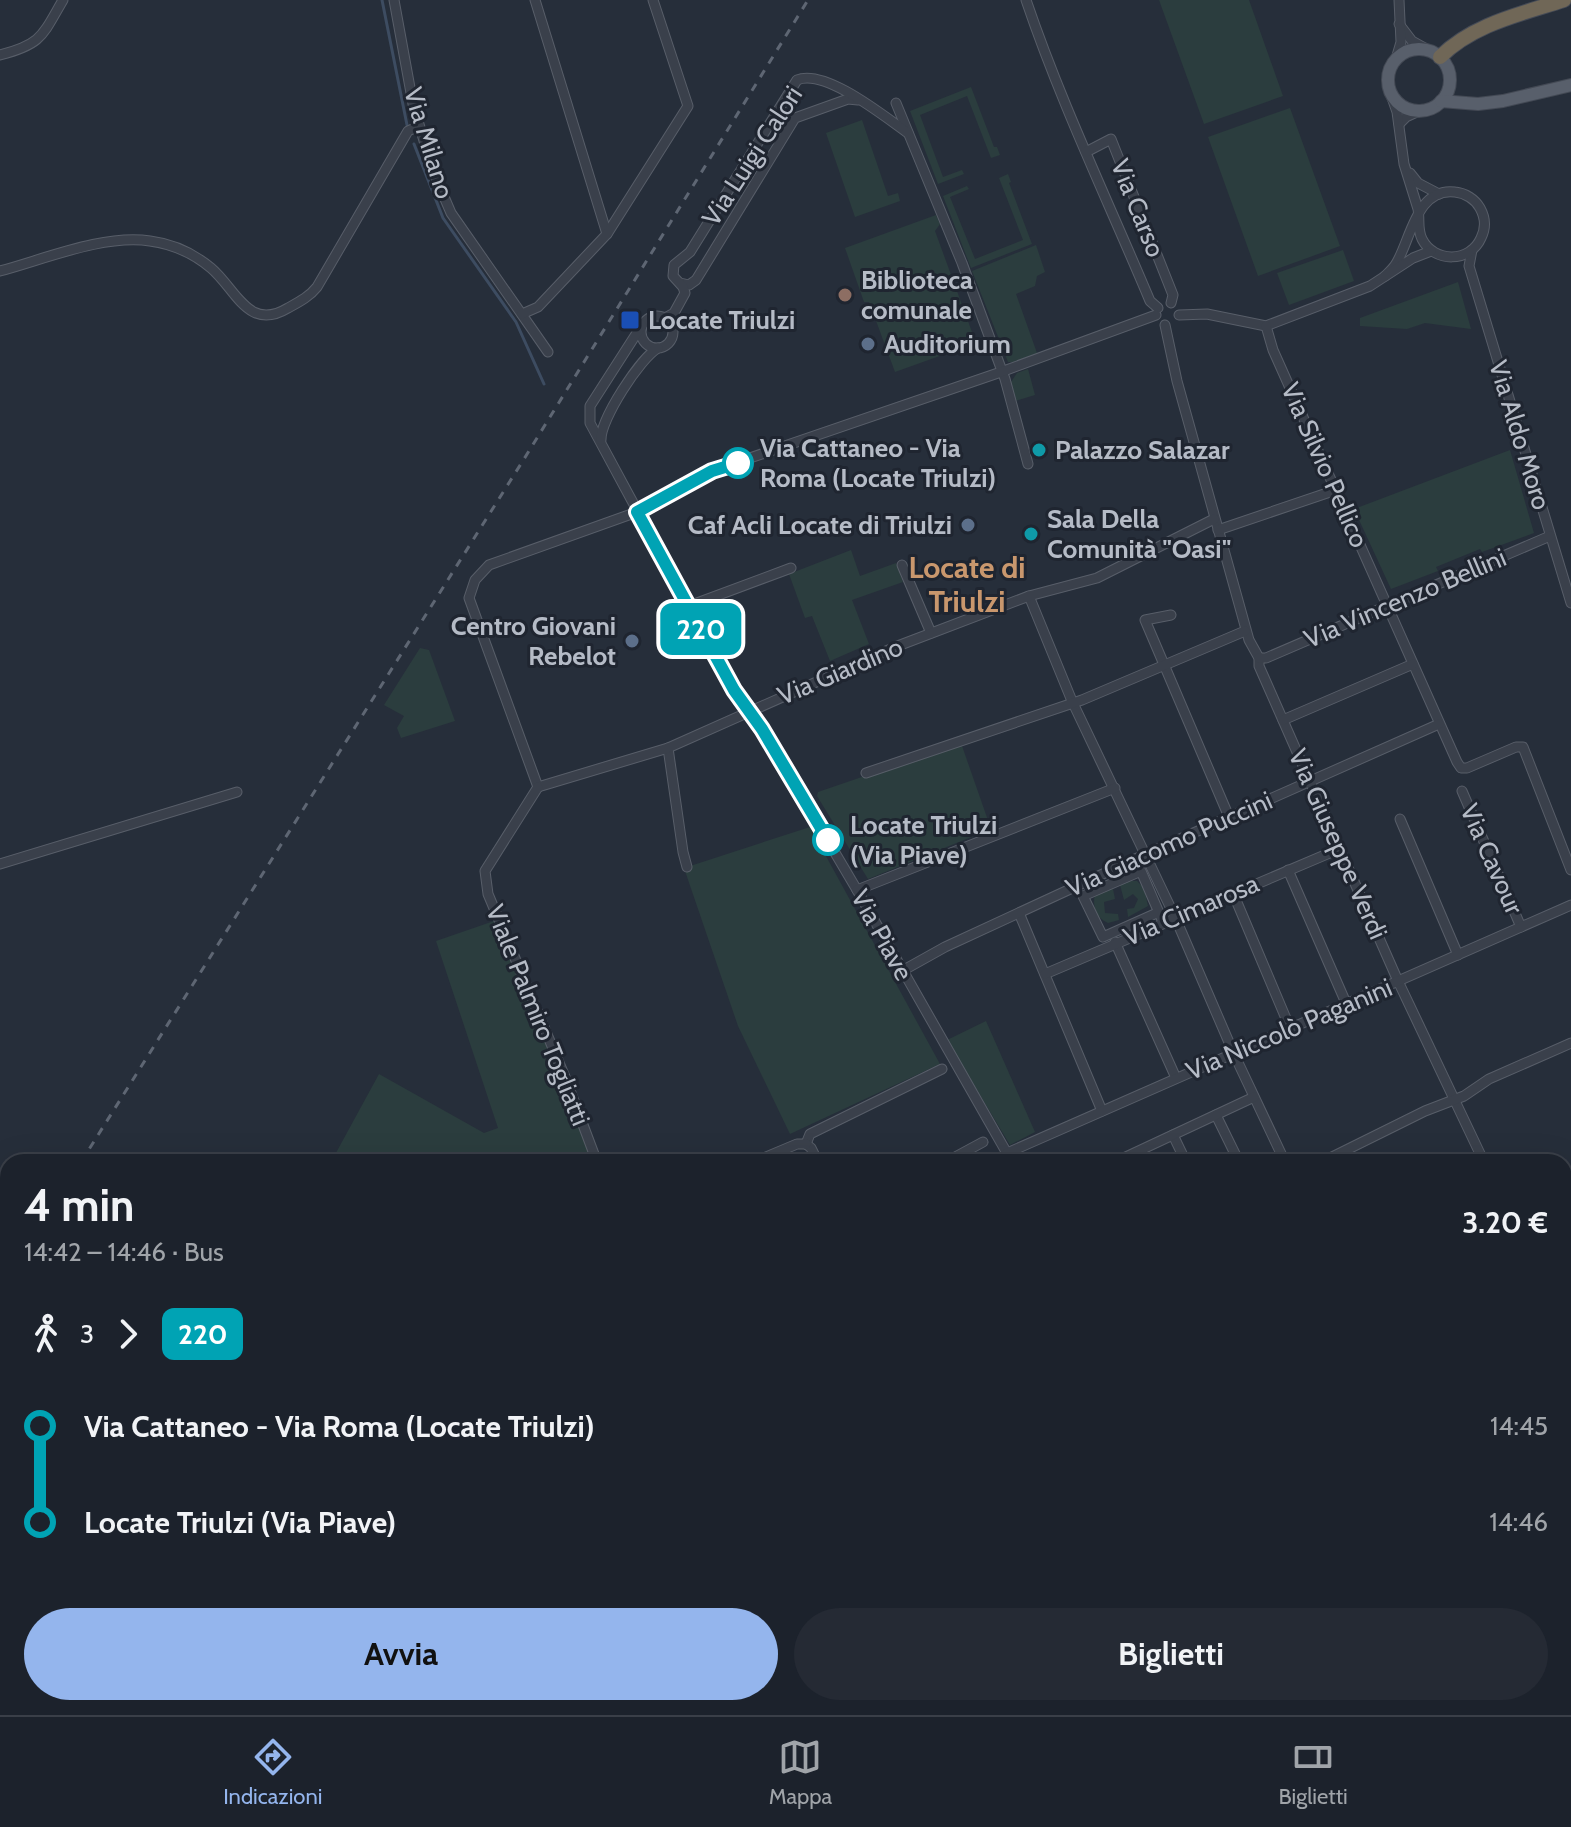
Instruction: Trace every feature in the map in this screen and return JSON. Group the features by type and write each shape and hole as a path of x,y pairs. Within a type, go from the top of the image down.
{"highway":[{"path":"1442,64 1463,40 1487,25 1564,0"}],"main road":[{"path":"1442,64 1448,91 1431,108 1419,111 1402,106 1390,92 1388,75 1396,59 1412,50 1442,64 1461,94 1478,104"},
{"path":"1441,101 1478,104 1535,95 1571,85"}],"street":[{"path":"0,55 29,46 40,38 63,0"},
{"name":"Via Milano","path":"394,0 419,126 451,213 548,352"},
{"path":"535,0 607,234"},
{"path":"522,314 538,307 607,234 688,106 653,0"},
{"name":"Via Carso","path":"1026,0 1045,55 1157,312"},
{"path":"1396,59 1401,42 1399,0"},
{"path":"1399,24 1412,41 1442,64"},
{"name":"Via Luigi Calori","path":"665,318 674,313 684,297 685,291 673,276 674,265 690,252 793,85 803,77 824,82 861,101 908,133"},
{"path":"824,82 829,96 824,107"},
{"path":"1390,92 1399,124 1404,164 1419,216 1420,235 1431,251"},
{"name":"Via Luigi Calori","path":"680,283 689,285 696,280 795,118 848,99 861,101"},
{"path":"896,103 962,263 1001,372 1028,464"},
{"path":"1399,124 1419,111"},
{"path":"0,271 109,241 147,240 176,247 203,261 254,313 267,316 280,313 306,298 317,287 408,131 419,126"},
{"name":"Via Carso","path":"1086,152 1111,139 1173,295 1171,303"},
{"path":"1404,164 1418,183 1439,194"},
{"path":"1385,276 1396,265 1408,233 1426,203 1447,191 1473,199 1484,219 1483,233 1472,250 1452,257"},
{"name":"Via Aldo Moro","path":"1472,250 1469,266 1571,603"},
{"path":"1179,315 1207,314 1266,326 1370,286 1413,258 1431,251 1469,266"},
{"path":"538,787 469,598 475,580 489,565 637,512 712,471 1001,372 1157,312 1164,303 1177,307 1179,315 1173,324 1165,325 1159,322 1157,312"},
{"path":"654,316 665,318 672,326 673,336 667,345 645,357 604,423 601,444 588,418 590,406 642,325 654,316"},
{"path":"642,325 642,339 648,346 658,348"},
{"name":"Via Giuseppe Verdi","path":"1165,325 1172,365 1245,631 1398,981 1480,1154"},
{"name":"Via Silvio Pellico","path":"1266,326 1273,350 1388,603 1439,724"},
{"name":"Via Piave","path":"601,444 734,690 857,890 1008,1154"},
{"path":"1218,530 1336,490"},
{"name":"Via Giardino","path":"538,787 668,748 931,633 1029,596 1097,578 1214,519"},
{"name":"Via Vincenzo Bellini","path":"1259,658 1266,658 1550,536"},
{"path":"902,565 931,633"},
{"path":"689,606 791,568"},
{"path":"1029,596 1074,702 1281,1154"},
{"path":"1171,615 1145,620 1229,817"},
{"path":"866,773 1074,702 1245,631"},
{"path":"1283,720 1413,664"},
{"path":"1439,724 1461,768 1523,747 1571,870"},
{"name":"Via Giacomo Puccini","path":"902,971 945,947 1146,854 1439,724"},
{"path":"668,748 687,867"},
{"name":"Viale Palmiro Togliatti","path":"538,787 490,861 484,880 594,1154"},
{"path":"857,890 1115,788"},
{"name":"Via Cavour","path":"1462,791 1521,927"},
{"path":"0,864 237,792"},
{"path":"1400,819 1458,955"},
{"name":"Via Cimarosa","path":"1045,974 1161,917 1175,917 1339,849"},
{"path":"1288,870 1346,1003"},
{"path":"1161,917 1141,871 1083,896 1176,1078"},
{"path":"1233,893 1290,1028"},
{"name":"Via Niccolò Paganini","path":"1018,1154 1102,1111 1571,905"},
{"path":"1019,913 1102,1111"},
{"path":"1338,1154 1454,1100 1547,1051 1571,1043"},
{"path":"806,1144 810,1134 942,1069"},
{"path":"1132,1154 1254,1097"},
{"path":"1216,1115 1235,1154"},
{"path":"1173,1135 1182,1154"},
{"path":"961,1154 983,1142"},
{"path":"773,1154 797,1144 806,1144 814,1154"}],"shaded area":[{"path":"1159,0 1249,0 1283,96 1204,124"},
{"path":"971,87 1000,155 991,158 967,96 920,115 943,177 962,170 964,174 938,184 910,111"},
{"path":"1290,108 1340,246 1258,276 1208,137"},
{"path":"862,120 888,196 898,193 900,201 855,217 826,133"},
{"path":"1008,174 1032,244 971,268 943,196 967,186 969,189 950,197 975,259 1023,240 999,178"},
{"path":"936,215 940,224 935,231 976,343 895,372 869,302 864,302 845,248"},
{"path":"1036,245 1045,272 1037,276 1035,286 1016,294 1037,353 1008,362 972,271"},
{"path":"1343,250 1354,281 1289,305 1277,273"},
{"path":"1458,282 1471,329 1425,323 1407,329 1360,326 1360,318"},
{"path":"1028,369 1035,395 1015,401 1011,382 1017,373"},
{"path":"1510,450 1534,533 1482,552 1480,549 1436,567 1438,571 1391,589 1354,509"},
{"path":"851,550 860,576 896,563 903,582 852,600 869,644 830,661 812,616 805,618 789,574"},
{"path":"420,648 429,650 455,721 401,738 397,728 404,716 384,705"},
{"path":"961,743 991,829 868,879 817,796 818,792"},
{"path":"810,827 940,1064 790,1134 738,1026 684,868"},
{"path":"1137,881 1144,888 1148,906 1128,917 1127,909 1134,908 1138,899 1133,894 1124,900 1120,885"},
{"path":"1113,889 1115,899 1104,902 1105,913 1118,914 1119,920 1108,923 1098,915 1094,898 1095,894"},
{"path":"494,921 592,1154 335,1154 379,1074 484,1133 498,1128 436,941"},
{"path":"986,1021 1035,1132 1010,1145 947,1040"}],"waterway":[{"path":"382,0 407,125"},
{"path":"414,144 443,218 516,322 544,384"}],"railway":[{"path":"86,1154 524,459 808,0"}],"bus line":[{"name":"220","path":"738,463 712,471 637,512 734,690 762,729 828,840"}],"place":[{"name":"Biblioteca comunale","path":"845,295"},
{"name":"Locate Triulzi","path":"630,320"},
{"name":"Auditorium","path":"868,344"},
{"name":"Palazzo Salazar","path":"1039,450"},
{"name":"Via Cattaneo - Via Roma (Locate Triulzi)","path":"738,463"},
{"name":"Caf Acli Locate di Triulzi","path":"968,525"},
{"name":"Sala Della Comunità \"Oasi\"","path":"1031,534"},
{"name":"Centro Giovani Rebelot","path":"632,641"},
{"name":"Locate Triulzi (Via Piave)","path":"828,840"}],"district":[{"name":"Locate di Triulzi","path":"967,585"}]}
